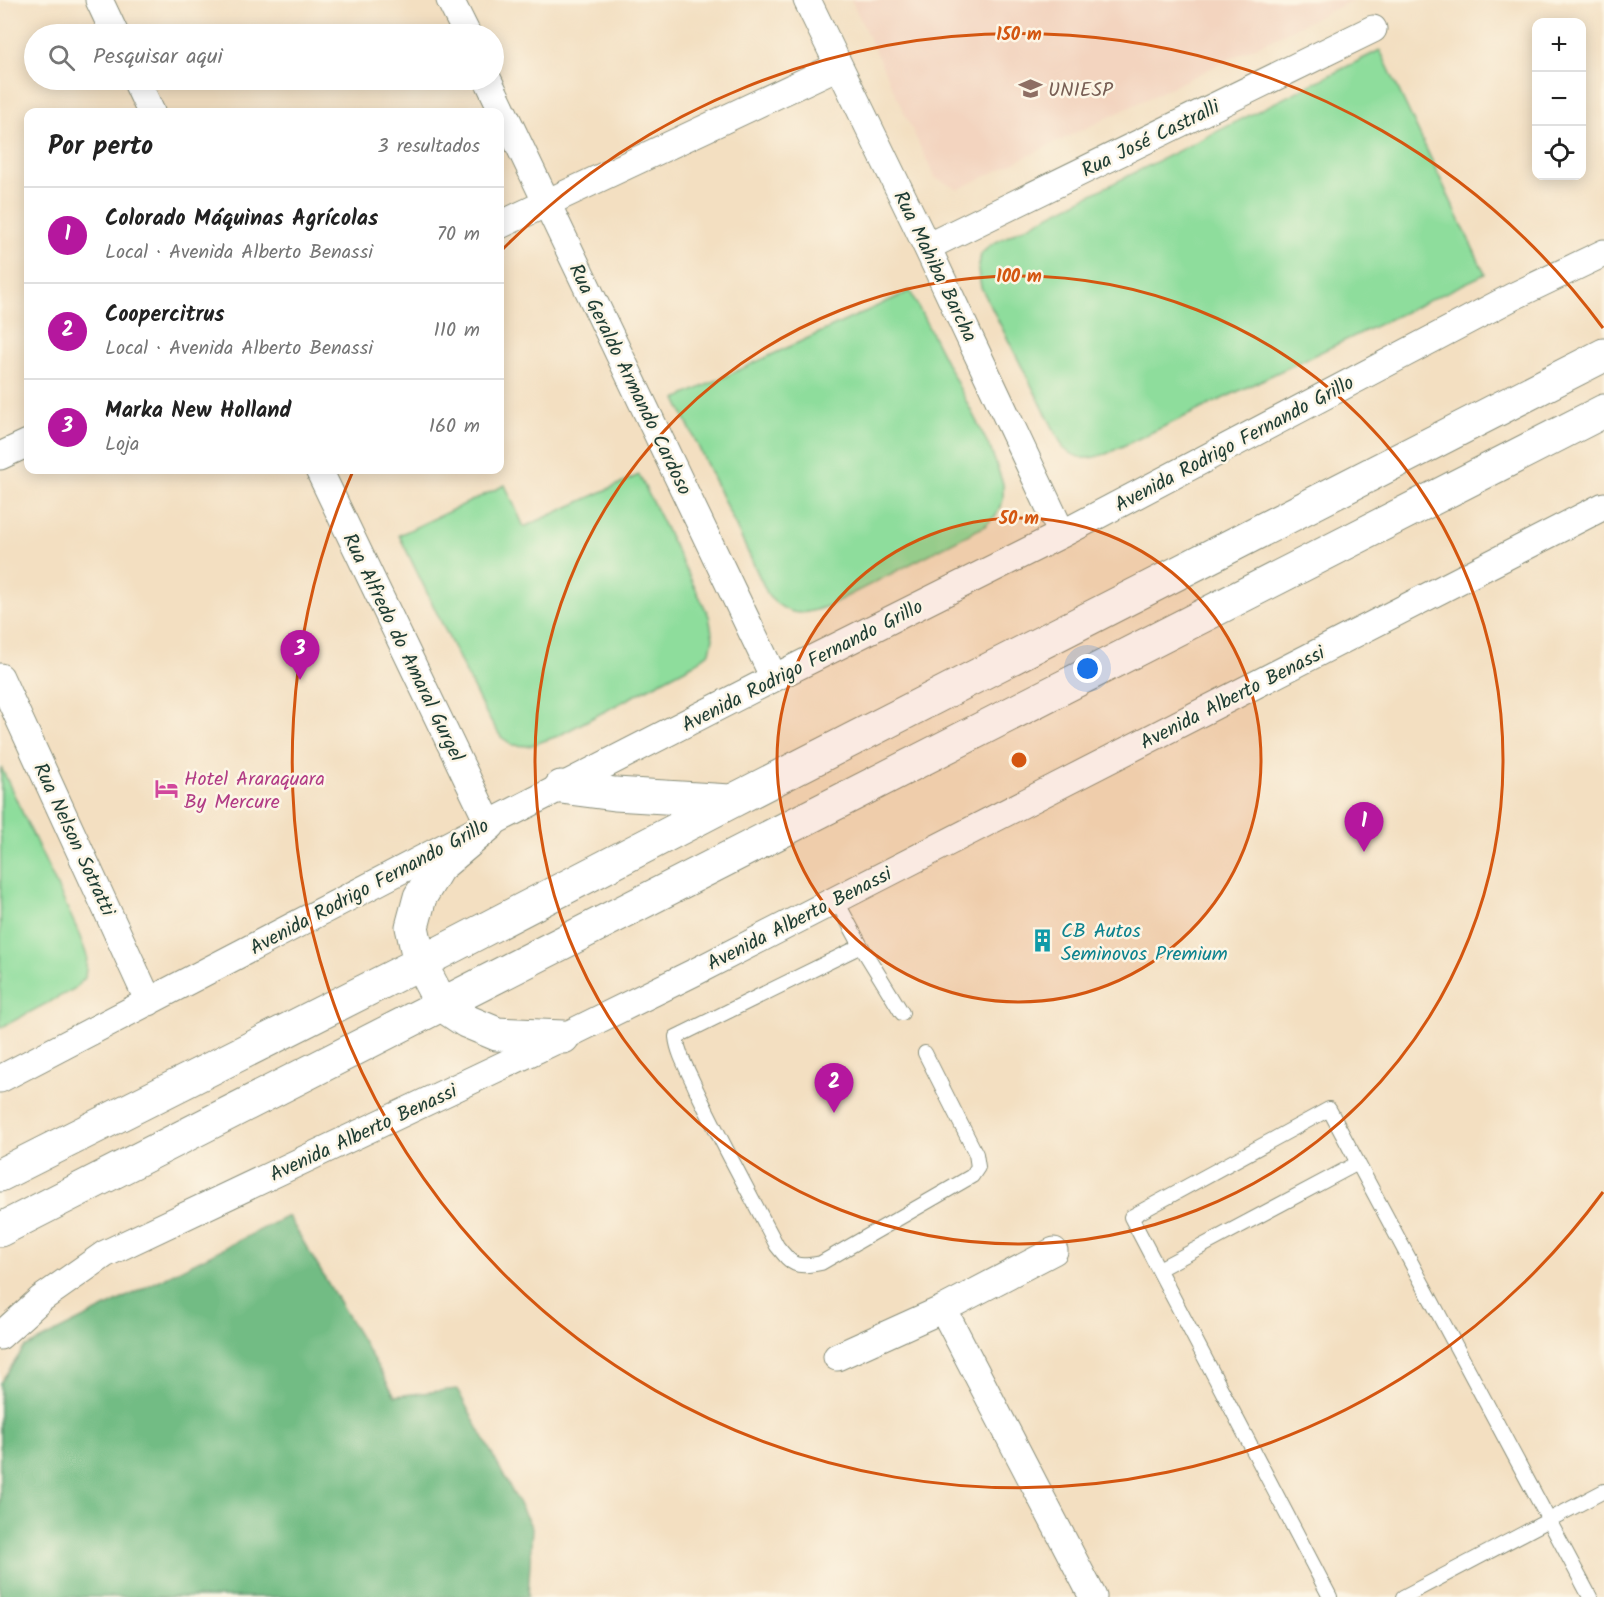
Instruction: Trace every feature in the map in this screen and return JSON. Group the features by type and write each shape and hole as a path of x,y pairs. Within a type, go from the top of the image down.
{"main road":[{"path":"0,1175 420,963 1604,355"},
{"path":"0,1230 1604,411"},
{"path":"561,787 615,794 732,801"},
{"path":"489,824 438,867 420,897 412,927 420,963 442,1005 466,1021 497,1034 563,1037"}],"street":[{"path":"99,0 110,24"},
{"path":"450,0 462,24"},
{"name":"Rua Mahiba Barcha","path":"807,0 927,247 1062,534"},
{"name":"Rua José Castralli","path":"927,247 1373,29"},
{"path":"504,223 838,66"},
{"path":"141,90 149,108"},
{"name":"Rua Geraldo Armando Cardoso","path":"493,90 502,108"},
{"name":"Rua Geraldo Armando Cardoso","path":"504,113 774,678"},
{"name":"Avenida Rodrigo Fernando Grillo","path":"0,1079 561,787 1062,534 1512,297 1604,253"},
{"path":"0,456 24,445"},
{"name":"Rua Alfredo do Amaral Gurgel","path":"321,474 489,824"},
{"name":"Avenida Alberto Benassi","path":"0,1336 41,1299 105,1254 563,1037 836,900 1604,506"},
{"name":"Rua Nelson Sotratti","path":"0,676 149,1002"},
{"path":"837,1357 943,1310 1054,1251"},
{"path":"943,1310 1093,1597"}],"lane":[{"path":"836,900 902,1013"},
{"path":"861,946 676,1037 681,1056 710,1118 777,1246 790,1262 803,1267 820,1263 972,1176 978,1167 976,1154 926,1053"},
{"path":"1330,1597 1131,1217 1329,1109 1590,1597"},
{"path":"1158,1269 1358,1163"},
{"path":"1403,1597 1604,1491"}],"shaded area":[{"name":"UNIESP","path":"851,0 1353,0 959,189 935,178"}],"green space":[{"path":"1380,50 1485,274 1106,454 1084,458 1075,456 1064,449 981,287 978,271 981,254 992,244"},
{"path":"910,291 991,450 1003,484 1003,500 996,515 985,526 828,606 803,613 784,609 769,597 676,399"},
{"path":"639,475 709,616 713,638 710,652 694,664 558,736 529,746 513,745 501,737 484,710 399,535 505,485 524,527"},
{"path":"1,767 77,929 87,956 85,978 74,989 0,1028"},
{"path":"288,1216 395,1396 457,1389 532,1528 528,1597 0,1597 0,1383 24,1348"}],"place":[{"name":"UNIESP","path":"1030,89"},
{"name":"Marka New Holland","path":"300,680"},
{"name":"Hotel Araraquara By Mercure","path":"166,789"},
{"name":"Colorado Máquinas Agrícolas","path":"1364,852"},
{"name":"CB Autos Seminovos Premium","path":"1043,941"},
{"name":"Coopercitrus","path":"834,1113"}]}
